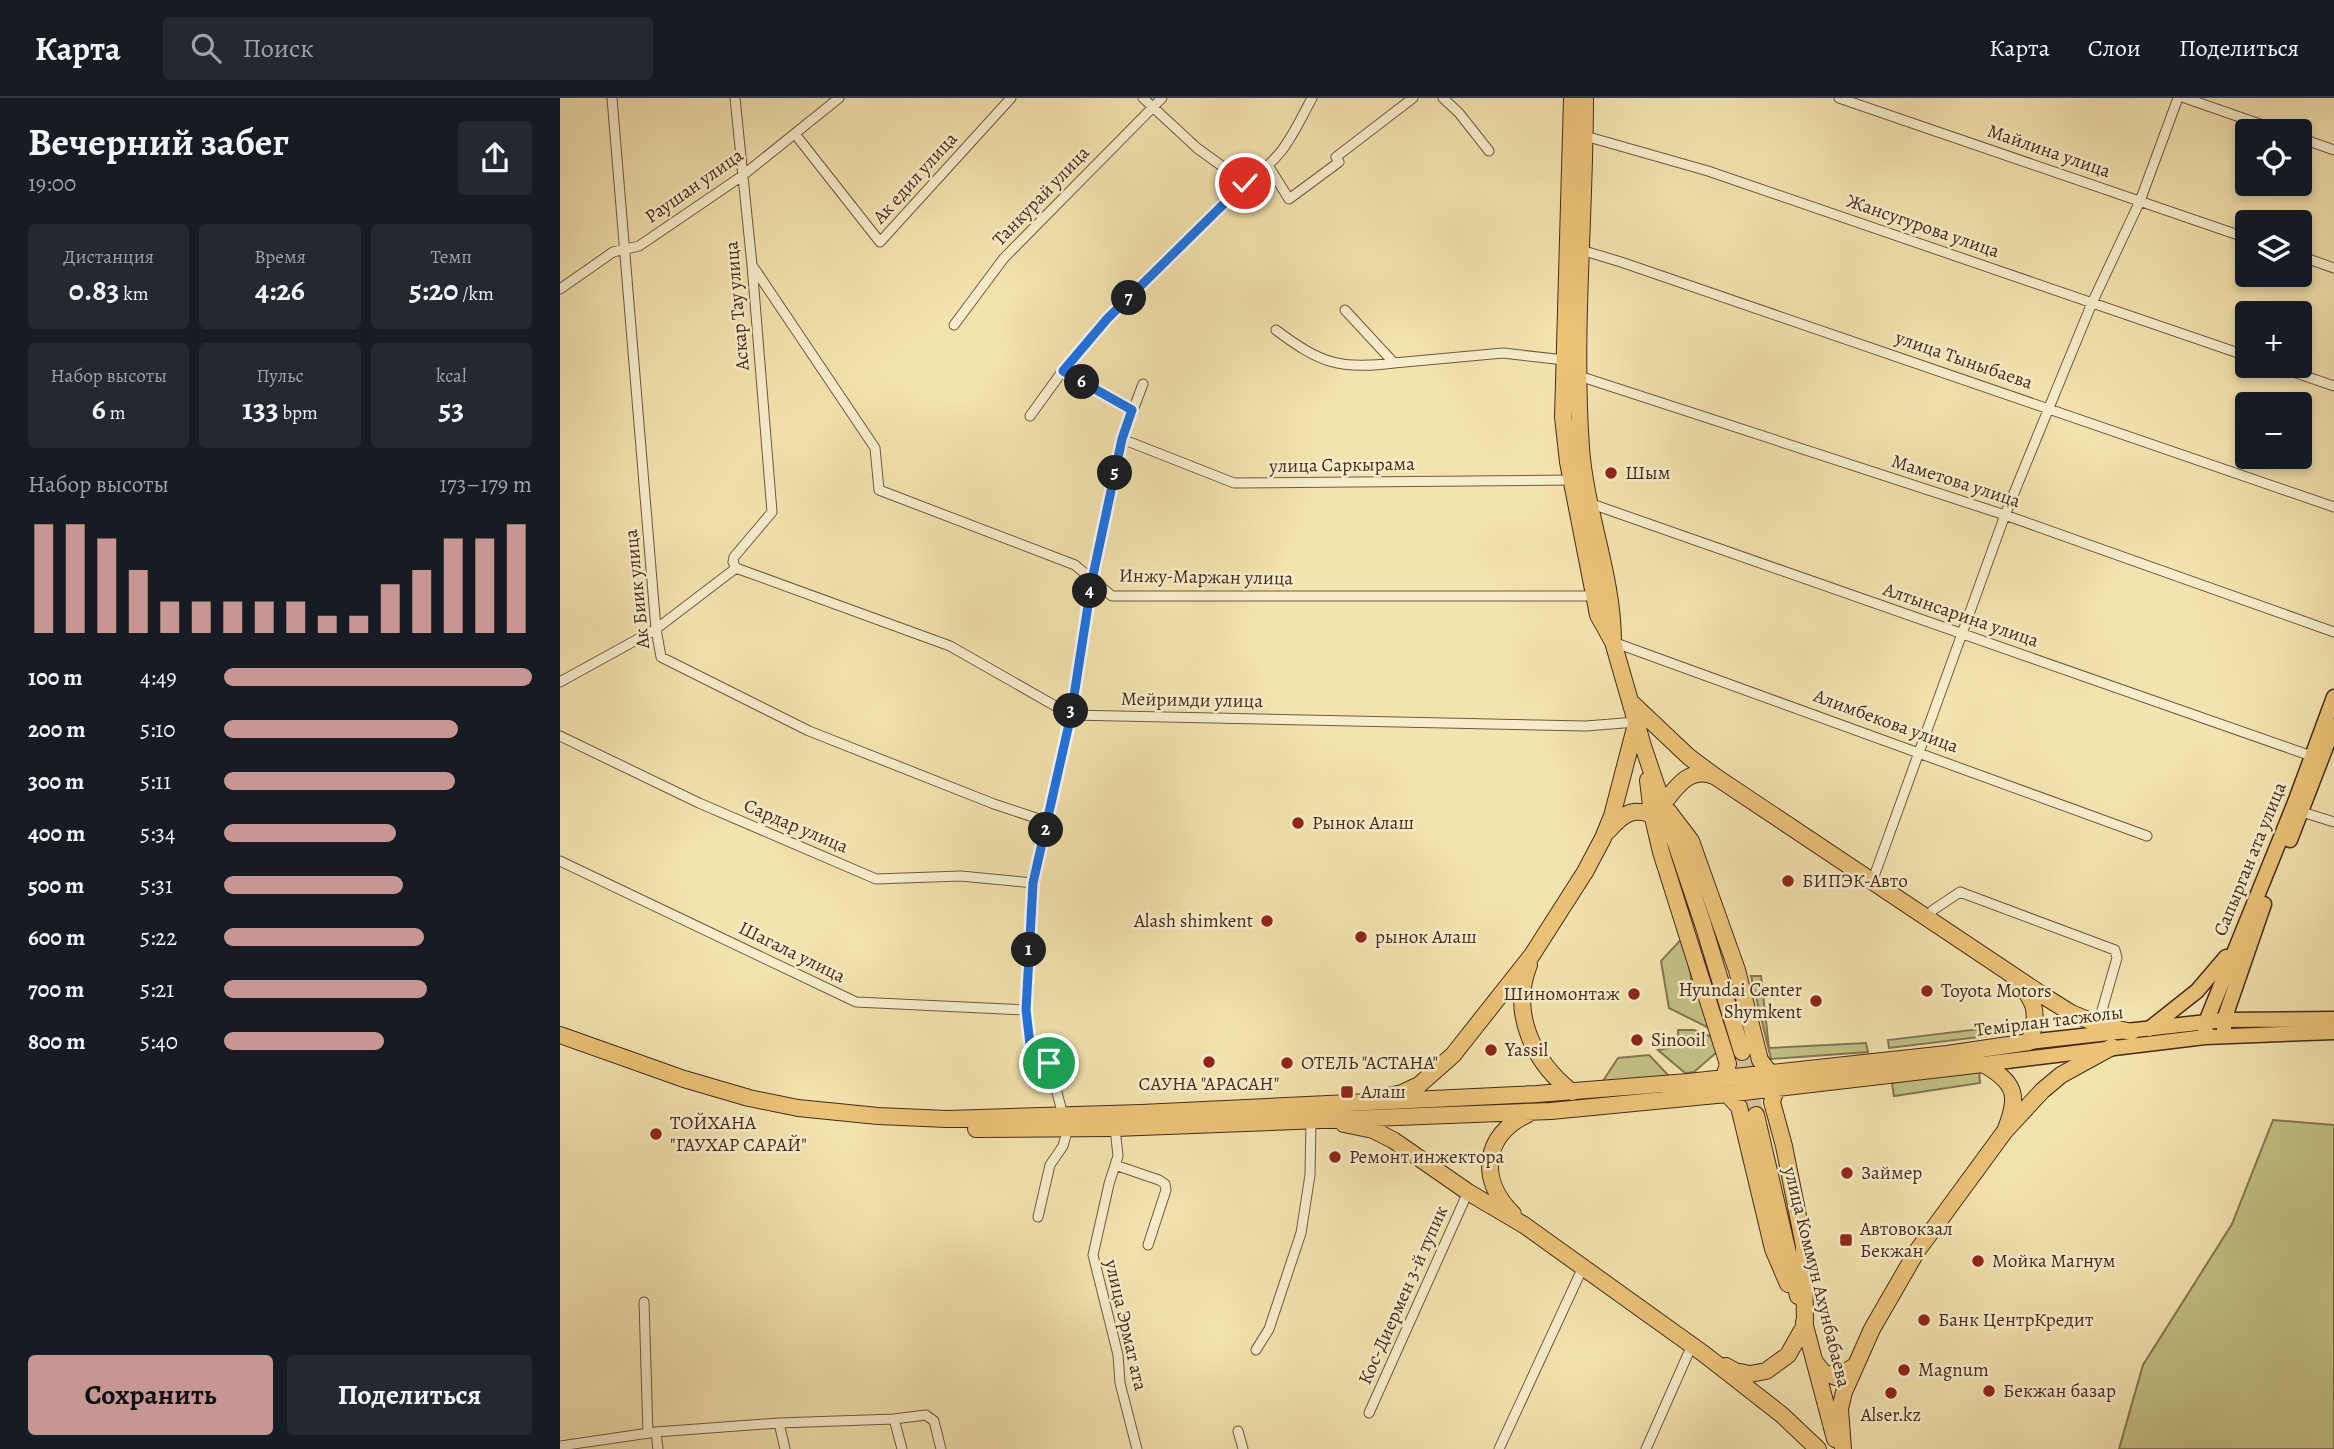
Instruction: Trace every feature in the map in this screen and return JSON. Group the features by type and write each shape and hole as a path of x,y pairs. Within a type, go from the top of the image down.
{"highway":[{"path":"1572,98 1569,370 1602,595"},
{"path":"1585,98 1581,250 1563,417 1572,480 1602,595 1613,611 1613,642 1632,703 1658,809 1661,852 1726,1071"},
{"path":"1632,703 1666,737 1716,778"},
{"path":"560,1045 747,1108 877,1126 946,1129 1338,1104 1402,1093 1438,1070 1453,1055 1532,955 1585,872 1612,816 1636,722"},
{"path":"1602,838 1627,813 1658,809 1688,776 1707,773 2071,1013 2098,1024 2139,1032"},
{"path":"1658,809 1668,821 1703,924 1741,1052"},
{"path":"1658,809 1691,841 1737,970 1764,1066"},
{"path":"1532,955 1521,994 1523,1016 1538,1056 1547,1069 1572,1092"},
{"path":"2012,975 2034,1003 2035,1027 2029,1042"},
{"path":"560,1035 684,1079 749,1098 798,1108 878,1116 1065,1121 1115,1128 1533,1111 1727,1094 1774,1096"},
{"name":"Темірлан тасжолы","path":"1338,1104 1572,1092 1764,1066 1947,1054 2029,1042"},
{"path":"1840,1449 1840,1409 1844,1392 1872,1329 1917,1251 2005,1131 2042,1091 2061,1075 2112,1047"},
{"path":"1983,1064 2001,1074 2014,1097 2015,1107 2005,1131"},
{"name":"Темірлан тасжолы","path":"1774,1096 1983,1064"},
{"path":"1727,1094 1739,1107 1773,1249 1805,1325"},
{"path":"1739,1107 1774,1096"},
{"path":"1698,1349 1735,1371 1750,1374 1766,1371 1788,1355 1805,1325 1804,1246 1774,1096"},
{"path":"1524,1225 1501,1203 1491,1183 1489,1166 1492,1149 1499,1135 1513,1121 1533,1111"},
{"name":"улица Коммун Ахунбабаева","path":"1756,1115 1805,1325 1840,1449"},
{"path":"1318,1119 1373,1130 1394,1140 1468,1192 1524,1225 1698,1349 1782,1415 1818,1449"},
{"path":"1815,1362 1823,1373 1836,1377 1855,1366"}],"main road":[{"name":"Сапырган ата улица","path":"2224,1036 2224,1020 2258,919 2302,812 2334,697"},
{"name":"Сапырган ата улица","path":"2206,1029 2239,939 2294,806 2334,726"},
{"path":"2139,1032 2197,991 2216,971 2239,939"},
{"name":"Темірлан тасжолы","path":"1983,1064 2112,1047 2206,1029 2224,1020 2334,1019"},
{"name":"Темірлан тасжолы","path":"2029,1042 2206,1029 2224,1036 2334,1032"}],"street":[{"name":"Ак Биик улица","path":"612,98 656,629 661,657 809,731 994,804 1048,822"},
{"name":"Аскар Тау улица","path":"735,98 772,512 734,557 736,568"},
{"name":"Раушан улица","path":"560,289 613,252 639,246 742,176 839,98"},
{"name":"Ак едил улица","path":"795,134 880,242 1011,98"},
{"path":"1143,98 1197,148 1245,183"},
{"name":"Танкурай улица","path":"954,325 1004,258 1162,98"},
{"path":"1030,416 1063,371 1107,319 1245,183 1269,167 1286,147 1311,98"},
{"path":"1269,167 1289,199 1339,162 1336,157 1413,98"},
{"path":"1443,98 1459,113 1489,151"},
{"name":"Майлина улица","path":"1839,98 2235,234"},
{"path":"1872,882 2005,515 2092,303 2140,201 2178,98"},
{"path":"2185,98 2245,119"},
{"name":"Жансугурова улица","path":"1585,136 1708,172 2235,352"},
{"path":"2312,142 2334,150"},
{"name":"улица Тыныбаева","path":"1581,250 2048,407 2334,508"},
{"path":"2312,260 2334,268"},
{"name":"Инжу-Маржан улица","path":"752,265 876,448 878,490 1075,565 1112,596 1602,595"},
{"path":"1345,310 1394,363"},
{"name":"Маметова улица","path":"1276,330 1312,355 1332,364 1359,366 1503,353 1569,370 2005,515 2334,632"},
{"path":"1063,371 1132,410"},
{"path":"2311,378 2334,386"},
{"path":"1038,1217 1049,1166 1063,1146 1065,1121 1049,1063 1030,1044 1026,1010 1033,883 1071,715 1092,580 1122,439 1143,384"},
{"name":"улица Саркырама","path":"1122,439 1234,483 1572,480"},
{"name":"Алтынсарина улица","path":"1589,503 2316,758"},
{"path":"560,682 656,629 736,568"},
{"name":"Мейримди улица","path":"736,568 950,646 1071,715 1586,726 1636,722"},
{"name":"Алимбекова улица","path":"1613,642 2147,836"},
{"name":"Сардар улица","path":"560,736 699,803 876,879 961,876 1033,883"},
{"path":"2302,812 2334,822"},
{"name":"Шагала улица","path":"560,861 856,1002 1026,1010"},
{"path":"1926,918 1959,892 2115,950 2118,958 2098,1024"},
{"path":"1256,1350 1269,1329 1301,1233 1318,1119"},
{"name":"улица Эрмат ата","path":"1115,1128 1118,1156 1093,1255 1118,1355 1120,1383 1136,1449"},
{"path":"1115,1165 1165,1184 1166,1190 1148,1245"},
{"name":"Кос-Диермен 3-й тупик","path":"1369,1413 1468,1192"},
{"path":"1499,1449 1583,1267"},
{"path":"644,1302 652,1432 658,1449"},
{"path":"1646,1449 1698,1349"},
{"path":"560,1446 652,1432 926,1415 934,1421 941,1449"},
{"path":"894,1419 902,1449"},
{"path":"779,1423 785,1449"},
{"path":"1238,1431 1243,1449"}],"shaded area":[{"path":"1688,932 1693,955 1688,962 1694,993 1705,1000 1715,1031 1669,1008 1661,961"},
{"path":"1751,976 1761,976 1769,1048 1866,1043 1868,1052 1771,1059"},
{"path":"1996,1027 1997,1035 1889,1048 1888,1040"},
{"path":"1678,1030 1694,1030 1719,1040 1718,1051 1694,1072 1685,1073 1658,1050 1679,1046"},
{"path":"1649,1055 1669,1076 1601,1084 1618,1058"},
{"path":"1979,1070 1980,1083 1894,1096 1892,1083"},
{"path":"2273,1120 2334,1125 2334,1449 2119,1449 2143,1365 2232,1224"}],"tunnel":[{"path":"1742,1052 1756,1115"}],"place":[{"name":"Шым","path":"1611,473"},
{"name":"Рынок Алаш","path":"1298,823"},
{"name":"БИПЭК-Авто","path":"1788,881"},
{"name":"Alash shimkent","path":"1267,921"},
{"name":"рынок Алаш","path":"1361,937"},
{"name":"Toyota Motors","path":"1927,991"},
{"name":"Шиномонтаж","path":"1634,994"},
{"name":"Hyundai Center Shymkent","path":"1816,1001"},
{"name":"Sinooil","path":"1637,1040"},
{"name":"Yassil","path":"1491,1050"},
{"name":"САУНА \"АРАСАН\"","path":"1209,1062"},
{"name":"ОТЕЛЬ \"АСТАНА\"","path":"1287,1063"},
{"name":"Алаш","path":"1347,1092"},
{"name":"ТОЙХАНА \"ГАУХАР САРАЙ\"","path":"656,1134"},
{"name":"Ремонт инжектора","path":"1335,1157"},
{"name":"Займер","path":"1847,1173"},
{"name":"Автовокзал Бекжан","path":"1846,1240"},
{"name":"Мойка Магнум","path":"1978,1261"},
{"name":"Банк ЦентрКредит","path":"1924,1320"},
{"name":"Magnum","path":"1904,1370"},
{"name":"Бекжан базар","path":"1989,1391"},
{"name":"Alser.kz","path":"1891,1393"}],"route":[{"path":"1049,1063 1030,1044 1026,1010 1033,883 1071,715 1092,580 1122,439 1132,410 1063,371 1107,319 1245,183"}]}
